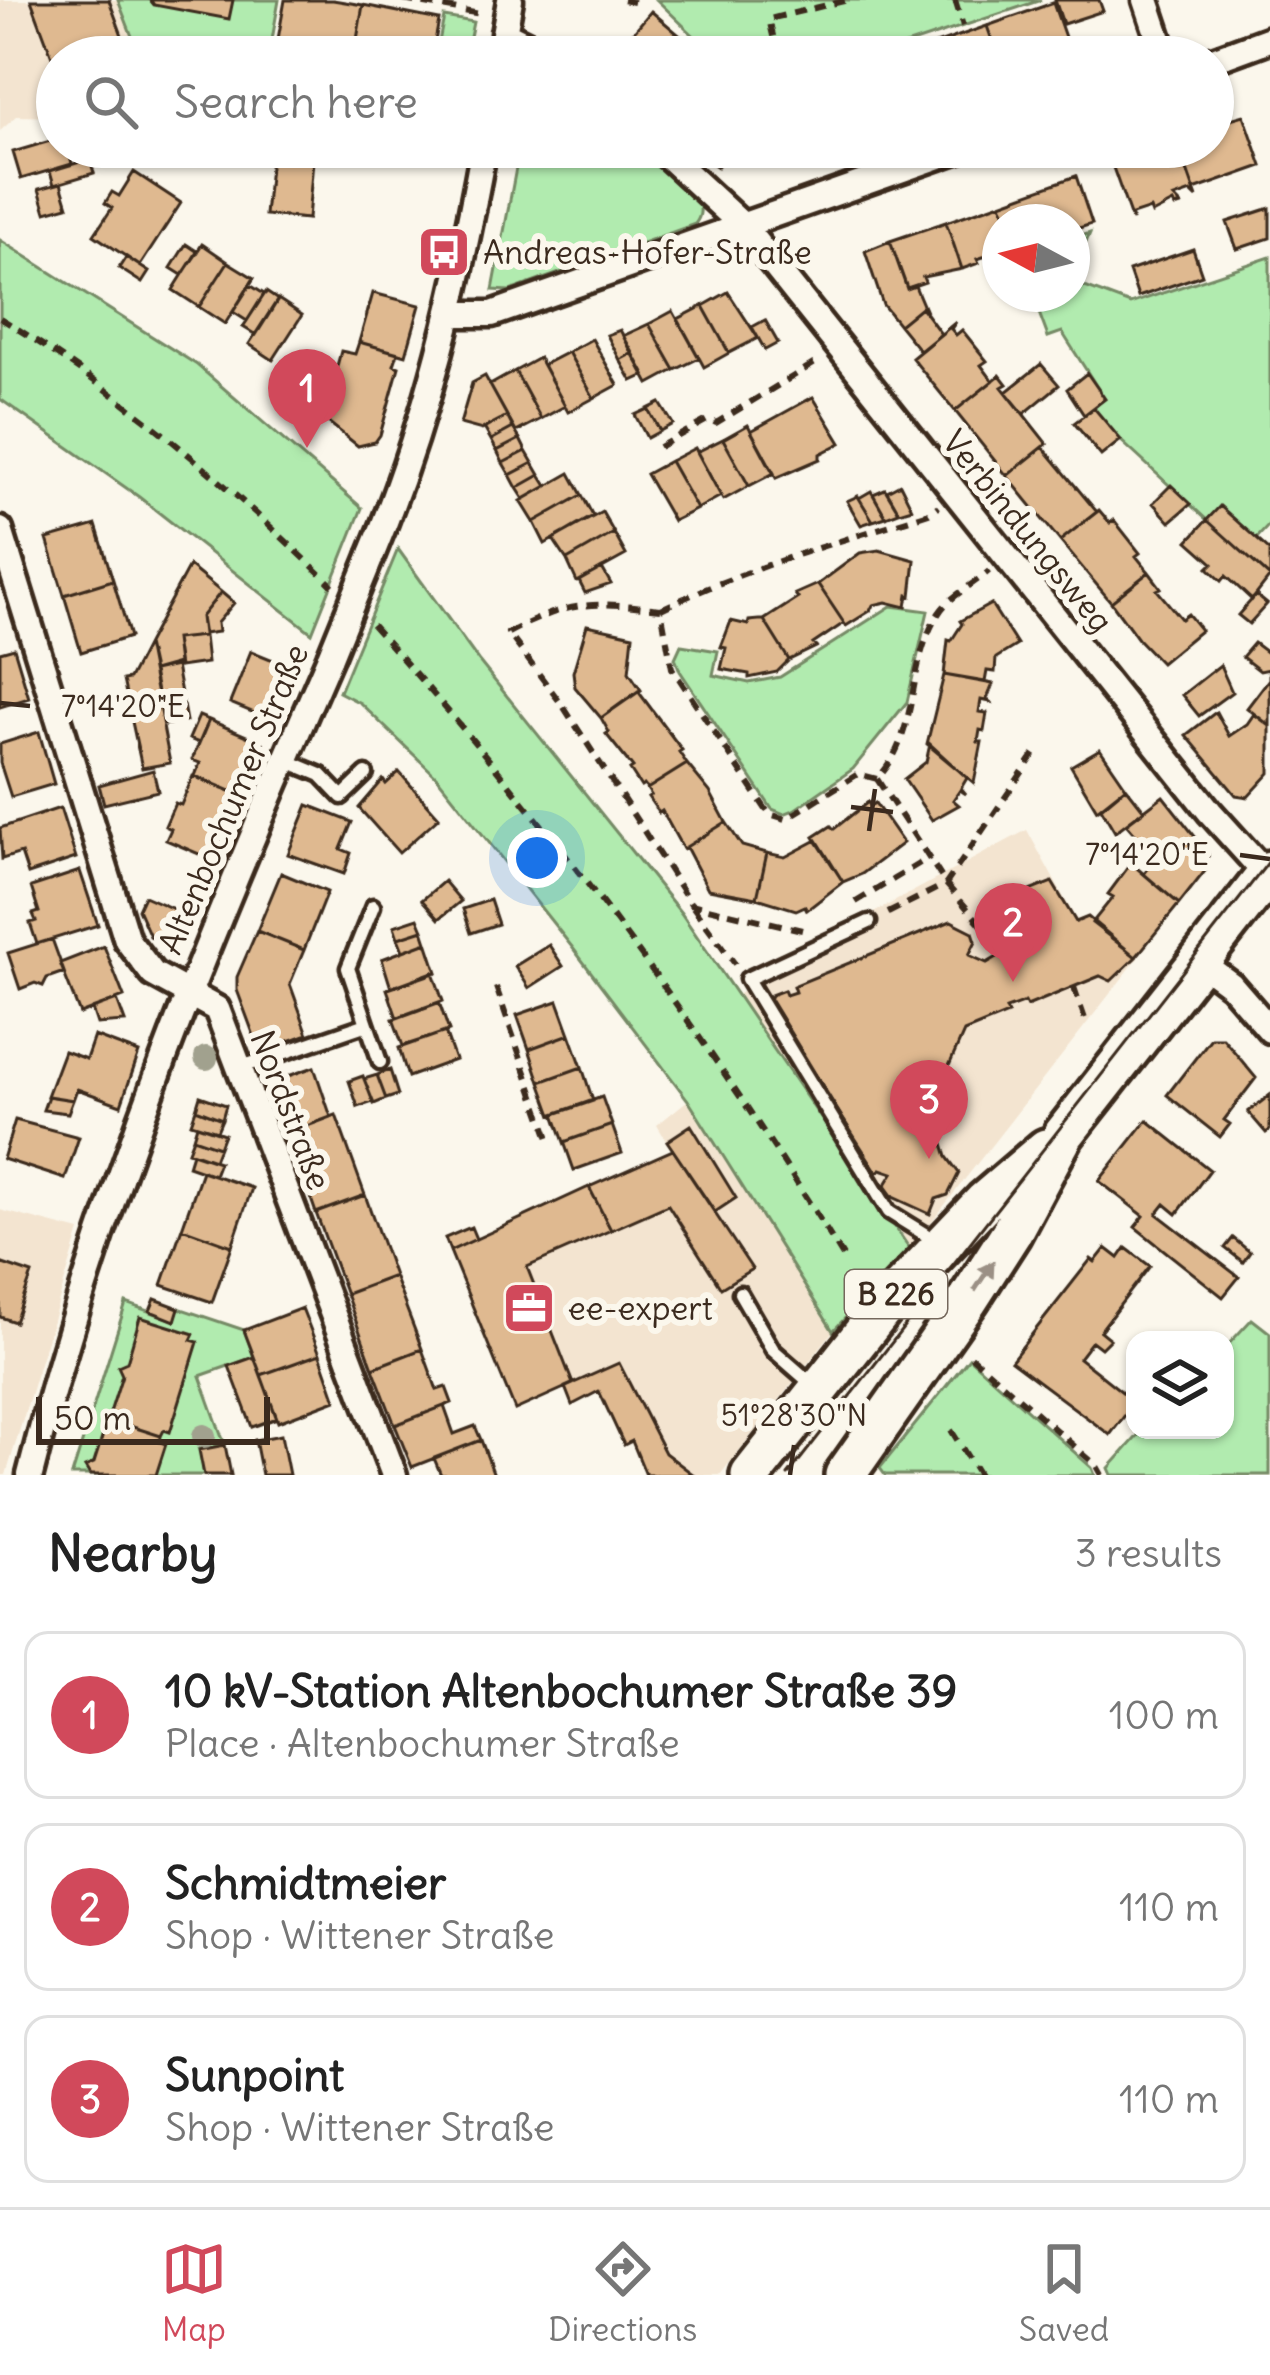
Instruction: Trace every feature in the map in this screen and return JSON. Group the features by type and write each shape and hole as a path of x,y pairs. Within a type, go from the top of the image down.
{"main road":[{"name":"B 226","path":"845,1475 1011,1233 1064,1134 1268,873"},
{"name":"B 226","path":"751,1475 885,1306 985,1201 1064,1134"}],"street":[{"path":"504,36 510,0"},
{"path":"1146,0 1158,36"},
{"path":"1234,52 1270,39"},
{"name":"Altenbochumer Straße","path":"30,1475 49,1399 185,993 410,460 451,314 480,168"},
{"path":"681,168 742,225"},
{"path":"451,314 491,314 905,168"},
{"name":"Verbindungsweg","path":"742,225 1210,812 1268,873"},
{"name":"Nordstraße","path":"0,530 127,940 153,974 218,1009 394,1475"},
{"path":"1200,962 1231,986 1270,1030"}],"lane":[{"path":"285,760 321,775 342,797 366,774"},
{"path":"374,906 348,968 380,1062"},
{"path":"869,922 747,980 889,1212 942,1245"},
{"path":"239,1068 368,1024"},
{"path":"740,1293 773,1350 819,1390"}],"path":[{"path":"403,0 474,13"},
{"path":"623,0 634,2"},
{"path":"773,36 769,20 806,5 848,0"},
{"path":"955,0 963,26"},
{"path":"0,318 128,405 206,466 329,582"},
{"path":"659,447 709,419 716,423 838,348"},
{"path":"747,980 691,904 563,706 508,633 576,604 661,609 821,544 929,513 955,494"},
{"path":"877,779 898,751 926,640 940,609 1006,558"},
{"path":"661,609 672,668 769,814 786,819 858,774 877,779 946,884 1005,952"},
{"path":"374,627 599,893 682,1010 845,1260"},
{"path":"869,922 946,884 1036,752"},
{"path":"842,910 930,857"},
{"path":"691,904 799,931 812,926"},
{"path":"496,987 551,1144"},
{"path":"1073,987 1086,1022"},
{"path":"944,1336 1102,1475"},
{"path":"951,1430 979,1475"}],"shaded area":[{"path":"0,0 118,0 132,36 36,36 36,116 17,116 0,131"},
{"path":"1027,830 1076,920 1088,916 1138,958 911,1248 736,996 799,953"},
{"path":"688,1100 833,1331 720,1475 694,1475 665,1453 619,1363 515,1410 450,1251 672,1150 657,1125"},
{"path":"0,1210 80,1231 6,1475 0,1475"}],"green space":[{"path":"118,0 279,0 273,36 132,36"},
{"path":"657,0 1041,0 933,36 694,36"},
{"path":"444,17 473,22 470,36 440,36"},
{"path":"516,168 661,168 696,198 700,208 695,224 510,291 493,290"},
{"path":"0,240 197,365 362,508 312,633 139,497 0,399"},
{"path":"1270,257 1270,524 1256,539 1220,507 1207,520 1105,426 1094,408 1104,398 1062,332 1048,337 1039,312 1090,312 1090,289 1130,304"},
{"path":"398,549 478,660 681,913 910,1249 833,1331 688,1100 572,947 437,777 360,703 339,692"},
{"path":"891,606 928,611 907,702 853,769 794,810 784,814 772,809 680,671 675,658 681,645 718,651 713,675 749,683 780,677"},
{"path":"126,1303 174,1320 179,1308 244,1330 254,1357 200,1376 225,1445 200,1450 204,1475 72,1475"},
{"path":"1252,1319 1270,1333 1270,1475 1112,1475 1109,1468 1135,1439 1234,1439 1234,1338"},
{"path":"969,1358 1095,1475 885,1475 880,1468"}],"building":[{"path":"31,0 109,0 122,36 44,36"},
{"path":"150,0 233,0 229,19 154,5"},
{"path":"285,0 363,5 358,36 279,36"},
{"path":"1055,0 1099,0 1103,11 1063,24"},
{"path":"1053,3 1065,36 991,36 987,26"},
{"path":"363,5 439,20 436,36 358,36"},
{"path":"651,11 680,36 630,36"},
{"path":"987,26 991,36 959,36"},
{"path":"1244,115 1262,166 1194,190 1186,168 1234,168 1234,118"},
{"path":"36,145 36,168 58,168 21,179 13,152"},
{"path":"93,168 94,173 54,185 50,171"},
{"path":"270,168 312,168 308,219 265,215"},
{"path":"1113,168 1186,168 1197,198 1191,192 1174,198 1181,205 1173,203 1152,214 1150,209 1132,215 1132,221"},
{"path":"134,172 181,203 140,266 94,235 112,208 105,203 112,192 119,196"},
{"path":"1076,176 1085,204 1001,204"},
{"path":"61,183 68,206 46,212 39,189"},
{"path":"1270,208 1270,238 1237,249 1227,222"},
{"path":"982,210 979,263 962,269 946,222"},
{"path":"946,222 962,269 923,277 925,282 907,288 890,241"},
{"path":"890,241 907,289 915,286 926,312 921,307 899,325 883,305 865,251"},
{"path":"186,244 198,252 182,275 171,268"},
{"path":"202,244 228,262 199,307 173,290"},
{"path":"1193,249 1202,275 1138,297 1129,271"},
{"path":"126,257 149,272 142,283 119,268"},
{"path":"228,262 254,278 225,324 199,307"},
{"path":"250,285 264,294 247,321 233,312"},
{"path":"266,292 278,300 256,335 243,327"},
{"path":"728,292 758,338 729,353 703,306"},
{"path":"373,293 420,305 406,355 359,342"},
{"path":"278,299 302,315 273,360 249,344"},
{"path":"703,306 729,353 704,367 678,319"},
{"path":"921,307 941,334 920,351 899,325"},
{"path":"673,311 699,358 675,370 649,324"},
{"path":"765,320 778,343 765,350 752,327"},
{"path":"956,322 951,329 956,335 962,330 987,361 981,365 993,381 955,411 912,358"},
{"path":"649,324 675,370 649,384 623,336"},
{"path":"620,330 633,353 620,360 607,335"},
{"path":"592,339 618,385 594,398 568,352"},
{"path":"359,342 398,353 394,365 399,367 380,435 375,442 358,446 323,418 341,351 355,354"},
{"path":"568,352 594,398 568,412 543,365"},
{"path":"633,353 645,375 632,381 620,360"},
{"path":"539,358 565,406 541,419 515,371"},
{"path":"1041,364 1059,385 1024,414 1006,392"},
{"path":"515,371 541,419 516,432 490,385"},
{"path":"1087,373 1105,399 1084,415 1067,389"},
{"path":"1000,375 1007,384 1002,387 1047,444 1007,476 955,411"},
{"path":"485,376 507,416 482,430 460,424 472,383"},
{"path":"813,397 841,443 820,454 820,459 776,478 751,431"},
{"path":"660,403 673,424 660,431 648,409"},
{"path":"1094,408 1121,440 1101,456 1074,423"},
{"path":"648,409 660,431 647,438 635,415"},
{"path":"507,416 513,428 491,440 484,428"},
{"path":"748,425 774,473 749,486 723,439"},
{"path":"513,428 520,439 497,451 491,440"},
{"path":"520,439 526,451 503,463 497,451"},
{"path":"723,439 749,486 723,500 697,452"},
{"path":"1043,447 1097,512 1060,541 1007,476"},
{"path":"695,448 721,496 697,509 670,461"},
{"path":"526,451 533,463 510,475 503,463"},
{"path":"670,461 697,509 673,521 646,474"},
{"path":"533,463 540,475 517,488 510,475"},
{"path":"570,473 582,495 534,522 521,501"},
{"path":"540,475 547,486 524,499 517,488"},
{"path":"900,484 912,508 899,512 887,491"},
{"path":"1171,485 1191,504 1170,522 1153,503"},
{"path":"885,489 899,512 886,517 873,494"},
{"path":"871,491 886,517 873,521 859,498"},
{"path":"582,495 593,516 545,544 534,522"},
{"path":"858,496 873,521 861,525 847,501"},
{"path":"1220,506 1270,551 1270,577 1207,520"},
{"path":"1099,510 1110,523 1114,520 1149,572 1111,602 1060,541"},
{"path":"602,512 614,533 567,560 553,539"},
{"path":"1207,520 1270,577 1252,600 1226,576 1222,581 1208,568 1213,563 1188,541"},
{"path":"96,525 113,580 64,595 47,539"},
{"path":"614,533 626,555 577,582 567,560"},
{"path":"879,550 915,560 911,596 906,607 886,602 873,605 846,626 818,584 860,553"},
{"path":"189,566 221,592 201,617 204,636 175,639 178,664 153,671 147,644"},
{"path":"602,568 611,584 585,593 579,581"},
{"path":"1149,572 1181,619 1188,614 1201,630 1161,663 1111,602"},
{"path":"113,580 130,637 81,652 64,595"},
{"path":"818,584 844,623 813,644 816,647 789,660 764,620 798,598 795,594"},
{"path":"221,592 234,603 217,623 218,632 203,634 201,617"},
{"path":"1256,595 1267,604 1249,624 1238,615"},
{"path":"991,604 1017,645 996,658 995,672 987,671 985,682 944,675 948,640 960,621"},
{"path":"764,620 789,660 777,672 749,678 749,674 721,669 726,648 721,647 731,621 748,625"},
{"path":"587,625 633,635 629,672 641,690 601,718 575,687 573,672"},
{"path":"204,636 207,663 179,667 175,639"},
{"path":"1254,643 1270,655 1270,726 1247,708 1269,679 1269,669 1260,671 1242,657"},
{"path":"147,644 170,763 142,768 123,680 129,679"},
{"path":"14,648 29,698 0,707 0,652"},
{"path":"251,651 293,668 284,691 289,694 281,697 271,720 230,703"},
{"path":"1220,665 1232,692 1199,716 1182,695"},
{"path":"176,666 186,721 163,725 153,671"},
{"path":"944,675 993,684 990,702 981,700 979,712 987,713 984,731 980,730 974,783 927,744"},
{"path":"638,691 682,750 687,764 647,789 641,787 633,768 606,734 601,718"},
{"path":"1216,712 1229,736 1254,714 1270,726 1270,773 1248,797 1236,795 1186,735"},
{"path":"199,716 209,720 199,743 189,739"},
{"path":"209,720 263,743 240,795 195,776 200,763 192,760"},
{"path":"39,732 54,784 11,797 0,763 0,744"},
{"path":"930,744 967,778 961,788 966,794 960,790 953,800 959,805 932,820 904,779 926,762"},
{"path":"1100,749 1126,787 1097,810 1071,766"},
{"path":"687,764 726,822 683,849 647,789"},
{"path":"153,770 158,791 104,804 99,785"},
{"path":"399,772 439,817 399,853 359,808 383,780 386,784"},
{"path":"193,776 240,795 213,860 166,840 171,829 165,826 175,803 181,805"},
{"path":"1126,787 1144,810 1115,832 1101,808"},
{"path":"1163,796 1208,853 1209,866 1179,904 1144,874 1156,858 1126,824"},
{"path":"868,802 870,806 875,803 903,843 862,874 843,882 814,837 831,826 834,829"},
{"path":"308,805 352,822 341,849 351,853 344,874 288,854"},
{"path":"60,808 76,858 28,874 21,853 2,859 0,828"},
{"path":"726,822 742,846 767,853 757,898 708,889 686,847"},
{"path":"817,840 843,882 807,910 757,898 767,853 785,857"},
{"path":"1131,863 1179,904 1136,957 1092,923"},
{"path":"80,871 98,925 37,944 30,923 39,912 31,887"},
{"path":"281,873 327,892 304,950 257,931"},
{"path":"444,881 461,901 439,919 422,900"},
{"path":"1052,882 1076,922 1088,917 1136,957 1111,981 1100,976 1027,1006 1025,1002 964,1032 926,1118 937,1123 947,1157 959,1173 948,1195 936,1199 930,1214 893,1197 885,1186 893,1173 877,1172 768,1002 771,995 795,992 793,986 951,921 973,932 976,941 969,955 987,963 1021,943 1031,946 1036,935 1019,895"},
{"path":"1019,895 1036,935 1031,946 1011,938 997,904"},
{"path":"144,896 187,915 174,947 150,936 138,909"},
{"path":"490,900 498,924 471,933 463,909"},
{"path":"418,918 423,930 398,938 394,926"},
{"path":"423,930 427,942 403,951 398,938"},
{"path":"257,931 304,950 290,984 308,1034 260,1052 237,990 237,977"},
{"path":"52,939 64,972 47,978 43,986 35,983 20,989 8,953"},
{"path":"427,942 437,972 391,988 382,959"},
{"path":"549,945 563,966 529,988 515,966"},
{"path":"104,946 124,997 80,1014 60,963"},
{"path":"433,972 443,1001 397,1018 387,989"},
{"path":"117,1000 125,1022 97,1024 92,1009"},
{"path":"558,1001 570,1034 529,1049 517,1015"},
{"path":"439,1002 449,1031 403,1046 393,1019"},
{"path":"445,1032 455,1060 408,1077 399,1048"},
{"path":"570,1034 582,1067 540,1082 529,1049"},
{"path":"94,1036 139,1053 121,1105 77,1089 73,1100 47,1096 64,1051 86,1059"},
{"path":"1211,1038 1223,1038 1256,1078 1224,1120 1230,1124 1220,1137 1167,1095"},
{"path":"314,1067 331,1117 286,1134 268,1083"},
{"path":"582,1067 593,1101 552,1115 540,1082"},
{"path":"390,1070 398,1095 386,1099 377,1075"},
{"path":"377,1075 386,1099 374,1104 364,1079"},
{"path":"363,1076 373,1102 358,1107 349,1081"},
{"path":"1270,1095 1270,1130 1266,1133 1248,1112"},
{"path":"48,1096 73,1100 68,1113 43,1110"},
{"path":"200,1096 226,1105 222,1119 196,1109"},
{"path":"602,1097 612,1125 564,1142 554,1114"},
{"path":"196,1109 222,1119 217,1131 191,1123"},
{"path":"336,1115 365,1195 316,1213 288,1133"},
{"path":"15,1120 79,1137 65,1179 3,1159"},
{"path":"1147,1120 1210,1170 1177,1214 1165,1204 1157,1214 1239,1277 1223,1297 1135,1227 1144,1216 1099,1181"},
{"path":"197,1125 224,1134 219,1147 193,1138"},
{"path":"612,1125 622,1153 574,1170 564,1142"},
{"path":"691,1125 736,1198 715,1212 667,1141"},
{"path":"193,1138 219,1147 214,1160 188,1151"},
{"path":"673,1150 752,1269 721,1288 668,1205 611,1230 589,1187"},
{"path":"192,1153 219,1162 214,1175 188,1166"},
{"path":"202,1171 252,1188 232,1246 182,1228"},
{"path":"589,1187 611,1230 527,1267 573,1384 515,1410 450,1251"},
{"path":"365,1195 394,1276 346,1294 316,1213"},
{"path":"471,1227 476,1239 450,1251 445,1238"},
{"path":"182,1228 232,1246 212,1302 162,1285"},
{"path":"1233,1238 1250,1252 1243,1262 1225,1248"},
{"path":"1106,1248 1119,1258 1126,1248 1150,1266 1100,1331 1110,1339 1101,1348 1092,1341 1079,1358 1126,1395 1126,1414 1110,1435 1011,1361 1091,1259 1095,1262"},
{"path":"0,1263 32,1274 15,1322 0,1317"},
{"path":"394,1276 422,1349 373,1368 346,1294"},
{"path":"155,1299 179,1308 175,1321 150,1311"},
{"path":"302,1308 320,1354 261,1375 244,1330"},
{"path":"140,1317 194,1334 191,1340 198,1342 170,1432 164,1430 161,1436 108,1419 122,1375 118,1366 127,1362"},
{"path":"422,1349 437,1390 446,1387 452,1403 395,1425 373,1368"},
{"path":"320,1354 336,1400 278,1422 261,1375"},
{"path":"254,1357 277,1418 252,1427 229,1366"},
{"path":"619,1363 665,1453 694,1475 646,1475 632,1441 624,1445 599,1391 572,1405 565,1387"},
{"path":"444,1406 454,1434 475,1426 481,1440 412,1467 395,1425"},
{"path":"108,1419 161,1436 160,1442 166,1444 156,1475 90,1475 85,1467 94,1463"},
{"path":"281,1435 289,1475 262,1475 255,1440"},
{"path":"481,1440 494,1475 441,1475 434,1458"},
{"path":"225,1445 231,1475 204,1475 199,1450"}],"tram line":[{"path":"788,1475 1270,860"}],"place":[{"name":"Andreas-Hofer-Straße","path":"444,252"},
{"name":"10 kV-Station Altenbochumer Straße 39","path":"307,448"},
{"name":"Schmidtmeier","path":"1013,982"},
{"name":"Sunpoint","path":"929,1159"},
{"name":"ee-expert","path":"529,1308"}]}
